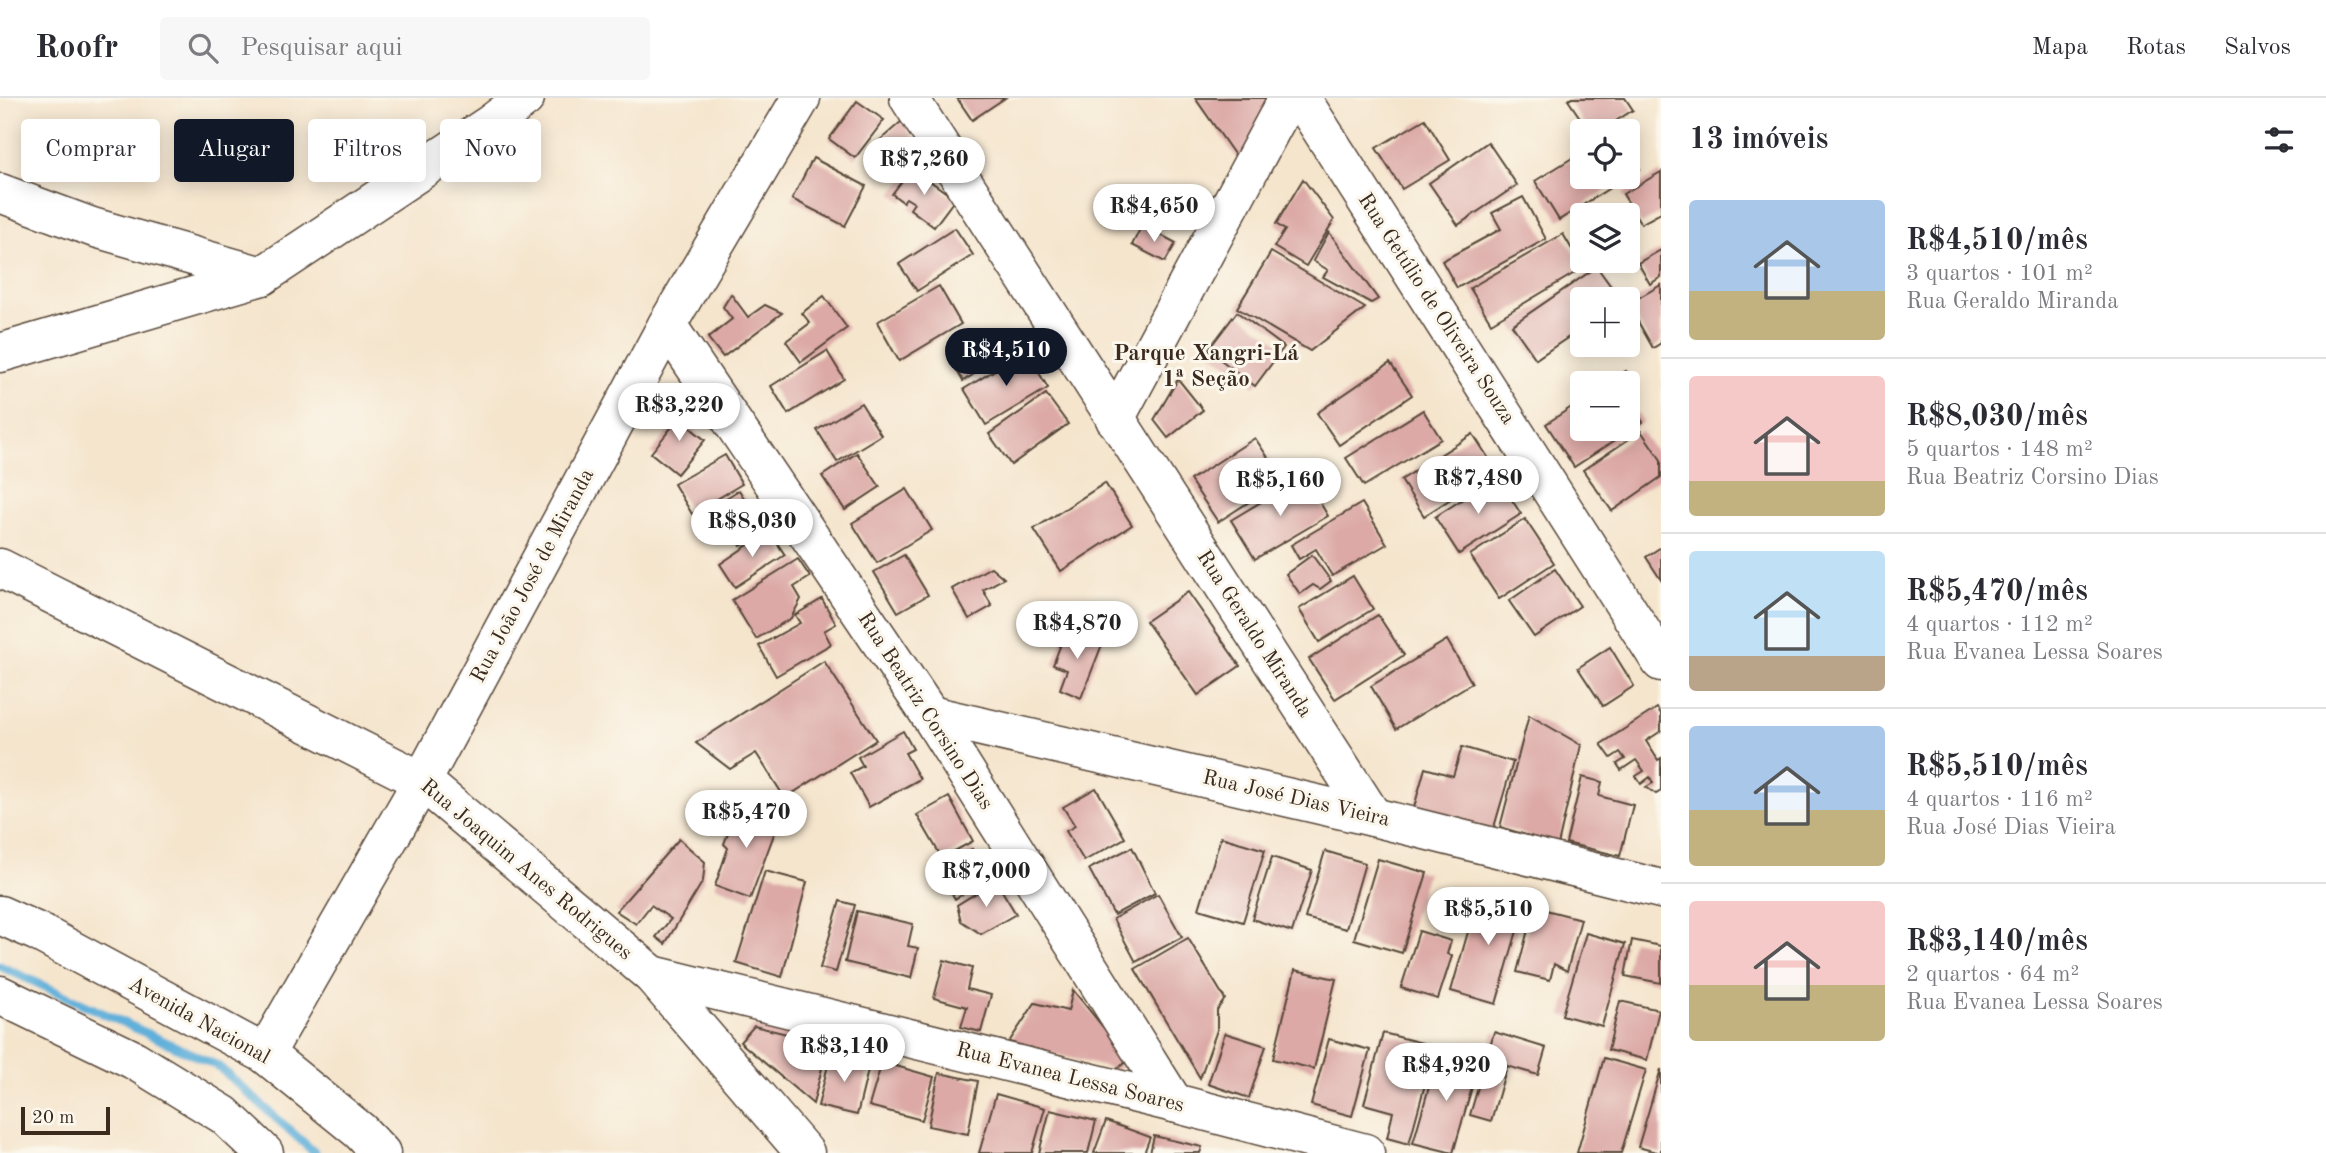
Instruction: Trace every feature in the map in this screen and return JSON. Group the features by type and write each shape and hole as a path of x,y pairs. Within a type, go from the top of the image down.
{"street":[{"path":"0,353 262,276 492,123 525,98"},
{"name":"Rua João José de Miranda","path":"265,1054 422,781 667,326 801,98"},
{"name":"Rua Geraldo Miranda","path":"909,98 1373,817"},
{"path":"1115,419 1289,98"},
{"name":"Rua Getúlio de Oliveira Souza","path":"1301,98 1661,662"},
{"path":"0,193 92,227 262,276"},
{"name":"Rua Beatriz Corsino Dias","path":"667,326 930,715 1174,1103"},
{"name":"Rua Joaquim Anes Rodrigues","path":"0,568 422,781 652,975 805,1153"},
{"name":"Rua José Dias Vieira","path":"930,715 1373,817 1661,889"},
{"name":"Avenida Nacional","path":"0,915 38,932 265,1054 360,1131 381,1153"},
{"name":"Rua Evanea Lessa Soares","path":"652,975 1174,1103 1365,1153"},
{"path":"0,995 134,1060 224,1115 264,1153"}],"building":[{"path":"957,98 1005,98 972,120"},
{"path":"1195,98 1269,98 1241,164"},
{"path":"1625,98 1633,110 1619,119 1581,119 1568,100"},
{"path":"857,101 884,120 855,158 829,139"},
{"path":"1425,119 1450,160 1402,189 1376,148"},
{"path":"903,120 919,149 886,169 870,149"},
{"path":"1488,142 1517,185 1458,225 1429,183"},
{"path":"813,158 866,186 845,226 792,199"},
{"path":"1570,159 1570,189 1608,189 1586,203 1570,203 1570,213 1559,220 1535,181"},
{"path":"912,168 955,199 934,227 910,209 914,203 906,198 903,202 892,194"},
{"path":"1661,172 1661,213 1641,224 1640,203 1628,203 1623,194 1632,189 1640,189 1640,184"},
{"path":"1303,179 1334,220 1306,266 1274,247 1285,230 1276,224"},
{"path":"1523,197 1546,239 1457,288 1442,261 1501,229 1492,213"},
{"path":"1142,225 1176,243 1165,262 1132,245"},
{"path":"955,228 973,255 917,291 899,264"},
{"path":"1329,232 1378,299 1371,303 1323,277 1328,270 1313,261"},
{"path":"1563,234 1570,246 1570,273 1575,273 1491,323 1470,288"},
{"path":"1661,250 1661,277 1650,284 1640,262"},
{"path":"1271,252 1365,308 1310,351 1237,308"},
{"path":"1588,273 1601,273 1611,287 1570,287 1570,336 1536,359 1512,325"},
{"path":"1661,285 1661,343 1653,348 1640,325 1640,297"},
{"path":"939,286 961,324 899,361 877,322"},
{"path":"731,294 748,317 765,305 782,313 723,357 708,338 732,319 723,307"},
{"path":"824,296 847,328 801,362 786,341 810,323 802,313"},
{"path":"1237,312 1284,347 1255,386 1208,350"},
{"path":"981,339 995,361 963,381 950,359"},
{"path":"827,351 844,379 788,414 771,386"},
{"path":"1026,351 1048,388 986,425 964,389"},
{"path":"1390,363 1412,395 1339,445 1317,413"},
{"path":"1178,379 1203,410 1168,438 1154,420"},
{"path":"1046,394 1068,424 1011,465 989,434"},
{"path":"861,403 881,435 837,462 817,430"},
{"path":"687,408 699,417 687,425 705,440 677,474 651,453"},
{"path":"1570,408 1570,441 1614,441 1574,467 1546,424"},
{"path":"1423,410 1441,439 1364,486 1346,458"},
{"path":"1640,432 1661,460 1661,477 1612,511 1583,470 1626,441 1640,441"},
{"path":"1473,434 1496,470 1424,516 1401,480"},
{"path":"1255,438 1283,480 1218,522 1190,480"},
{"path":"857,453 880,487 845,510 822,476"},
{"path":"725,455 742,484 692,514 674,484"},
{"path":"1304,476 1328,516 1255,559 1231,520"},
{"path":"1497,477 1521,514 1459,554 1435,517"},
{"path":"1105,483 1132,525 1061,571 1034,529"},
{"path":"907,489 932,530 877,563 852,523"},
{"path":"739,490 752,511 711,537 702,523 717,514 713,506"},
{"path":"1362,503 1387,544 1332,576 1316,549 1299,559 1291,545"},
{"path":"759,512 770,529 741,546 731,529"},
{"path":"1525,519 1554,563 1499,599 1470,555"},
{"path":"769,531 785,555 735,587 720,564"},
{"path":"1661,547 1661,580 1646,557"},
{"path":"904,555 928,595 898,612 874,572"},
{"path":"1312,555 1331,581 1320,589 1313,585 1300,594 1286,574"},
{"path":"798,559 810,577 794,587 801,599 791,618 756,639 732,600"},
{"path":"991,567 1004,578 983,590 992,606 969,619 952,589"},
{"path":"1555,569 1580,606 1534,637 1509,601"},
{"path":"1353,576 1373,609 1319,642 1299,609"},
{"path":"1188,592 1240,666 1198,695 1146,621"},
{"path":"822,599 836,624 824,631 831,644 776,676 759,646 800,623 795,615"},
{"path":"1378,615 1404,655 1335,699 1309,659"},
{"path":"1067,628 1103,642 1081,698 1060,689 1067,670 1053,665"},
{"path":"1447,640 1472,683 1396,729 1371,686"},
{"path":"1610,647 1634,686 1603,706 1578,668"},
{"path":"824,661 876,740 785,798 756,753 730,769 696,743"},
{"path":"1657,708 1661,714 1661,731 1646,741 1658,760 1661,758 1661,791 1656,794 1646,787 1653,783 1650,777 1641,784 1636,776 1644,771 1636,760 1621,770 1617,764 1625,759 1620,752 1611,758 1601,744"},
{"path":"1529,715 1581,745 1558,845 1500,827"},
{"path":"903,731 913,749 905,753 920,779 869,807 850,773 863,766 858,757"},
{"path":"1462,747 1513,762 1492,834 1413,811 1425,768 1453,776"},
{"path":"1582,777 1602,782 1599,796 1633,805 1620,856 1566,843"},
{"path":"1096,788 1125,838 1084,861 1066,831 1075,826 1063,807"},
{"path":"949,797 973,841 942,858 917,815"},
{"path":"739,803 780,818 750,899 715,886 728,848 724,844"},
{"path":"1221,837 1265,850 1243,922 1199,909"},
{"path":"679,839 705,862 703,881 665,944 656,937 671,919 651,905 636,924 616,911"},
{"path":"1132,847 1155,893 1114,915 1089,869"},
{"path":"972,849 989,879 955,899 938,870"},
{"path":"1325,851 1365,863 1346,929 1305,918"},
{"path":"1272,857 1312,870 1292,932 1252,919"},
{"path":"1378,859 1427,873 1402,953 1354,939"},
{"path":"765,871 807,882 782,977 736,963"},
{"path":"996,881 1016,914 981,934 961,921 957,905"},
{"path":"1480,890 1525,903 1496,1004 1451,991"},
{"path":"1158,894 1182,937 1136,962 1113,919"},
{"path":"840,901 855,905 836,972 820,968"},
{"path":"1534,907 1581,919 1567,971 1554,964 1550,980 1517,972"},
{"path":"857,911 913,924 908,946 918,948 911,978 845,962"},
{"path":"1419,931 1451,941 1447,954 1452,956 1438,999 1401,988"},
{"path":"1586,933 1625,944 1602,1026 1562,1015"},
{"path":"1188,938 1225,999 1217,1010 1217,1030 1200,1078 1135,969"},
{"path":"1632,940 1661,946 1661,983 1625,976"},
{"path":"944,960 972,968 967,989 991,995 981,1032 961,1027 967,1007 934,998"},
{"path":"1295,970 1336,979 1314,1069 1273,1059"},
{"path":"1073,990 1129,1059 1116,1070 1009,1042 1035,1003 1068,1011"},
{"path":"1620,1001 1659,1010 1647,1060 1608,1050"},
{"path":"754,1026 828,1044 813,1104 740,1042"},
{"path":"1494,1032 1546,1048 1538,1075 1507,1066 1491,1121 1470,1115"},
{"path":"1225,1033 1266,1046 1249,1098 1208,1084"},
{"path":"1383,1033 1430,1045 1427,1054 1432,1058 1409,1144 1387,1138 1393,1112 1364,1104"},
{"path":"1329,1039 1370,1050 1352,1116 1311,1105"},
{"path":"1439,1052 1479,1063 1453,1153 1413,1143"},
{"path":"831,1053 870,1062 857,1115 818,1106"},
{"path":"1604,1058 1646,1070 1621,1153 1577,1153"},
{"path":"882,1062 934,1077 922,1120 869,1106"},
{"path":"1661,1069 1661,1153 1660,1153 1638,1147"},
{"path":"939,1073 978,1081 968,1134 928,1126"},
{"path":"996,1094 1045,1108 1032,1153 979,1153"},
{"path":"1050,1110 1096,1121 1088,1153 1039,1153"},
{"path":"1106,1121 1150,1137 1144,1153 1094,1153"},
{"path":"1154,1136 1202,1147 1200,1153 1150,1153"}],"waterway":[{"path":"0,966 218,1066 315,1153"}],"district":[{"name":"Parque Xangri-Lá 1ª Seção","path":"1206,366"}]}
